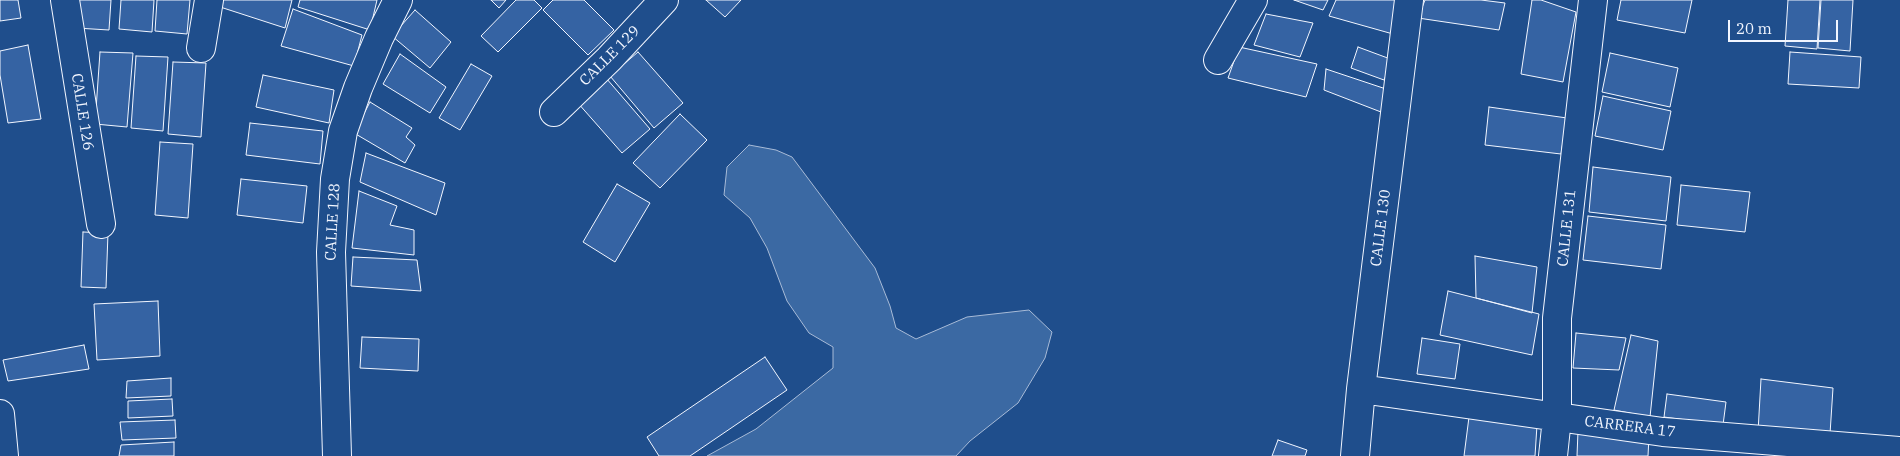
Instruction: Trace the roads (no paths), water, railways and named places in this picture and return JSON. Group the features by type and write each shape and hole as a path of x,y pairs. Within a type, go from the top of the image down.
{"street":[{"name":"CALLE 126","path":"65,0 100,224"},
{"path":"201,48 209,0"},
{"name":"CALLE 128","path":"337,456 331,252 335,179 342,131 378,38 398,0"},
{"name":"CALLE 129","path":"554,112 609,59 664,0"},
{"path":"1218,60 1253,0"},
{"name":"CALLE 130","path":"1355,456 1361,389 1409,0"},
{"name":"CALLE 131","path":"1553,456 1557,418 1557,318 1593,0"},
{"name":"CARRERA 17","path":"1361,389 1663,432 1900,450"},
{"path":"0,414 4,456"}],"water":[{"path":"749,145 776,150 792,157 875,268 890,306 896,328 916,339 967,317 1029,310 1052,332 1045,358 1018,403 970,441 956,456 707,456 756,429 833,368 833,347 809,333 787,301 767,248 750,218 724,195 727,167"}]}
